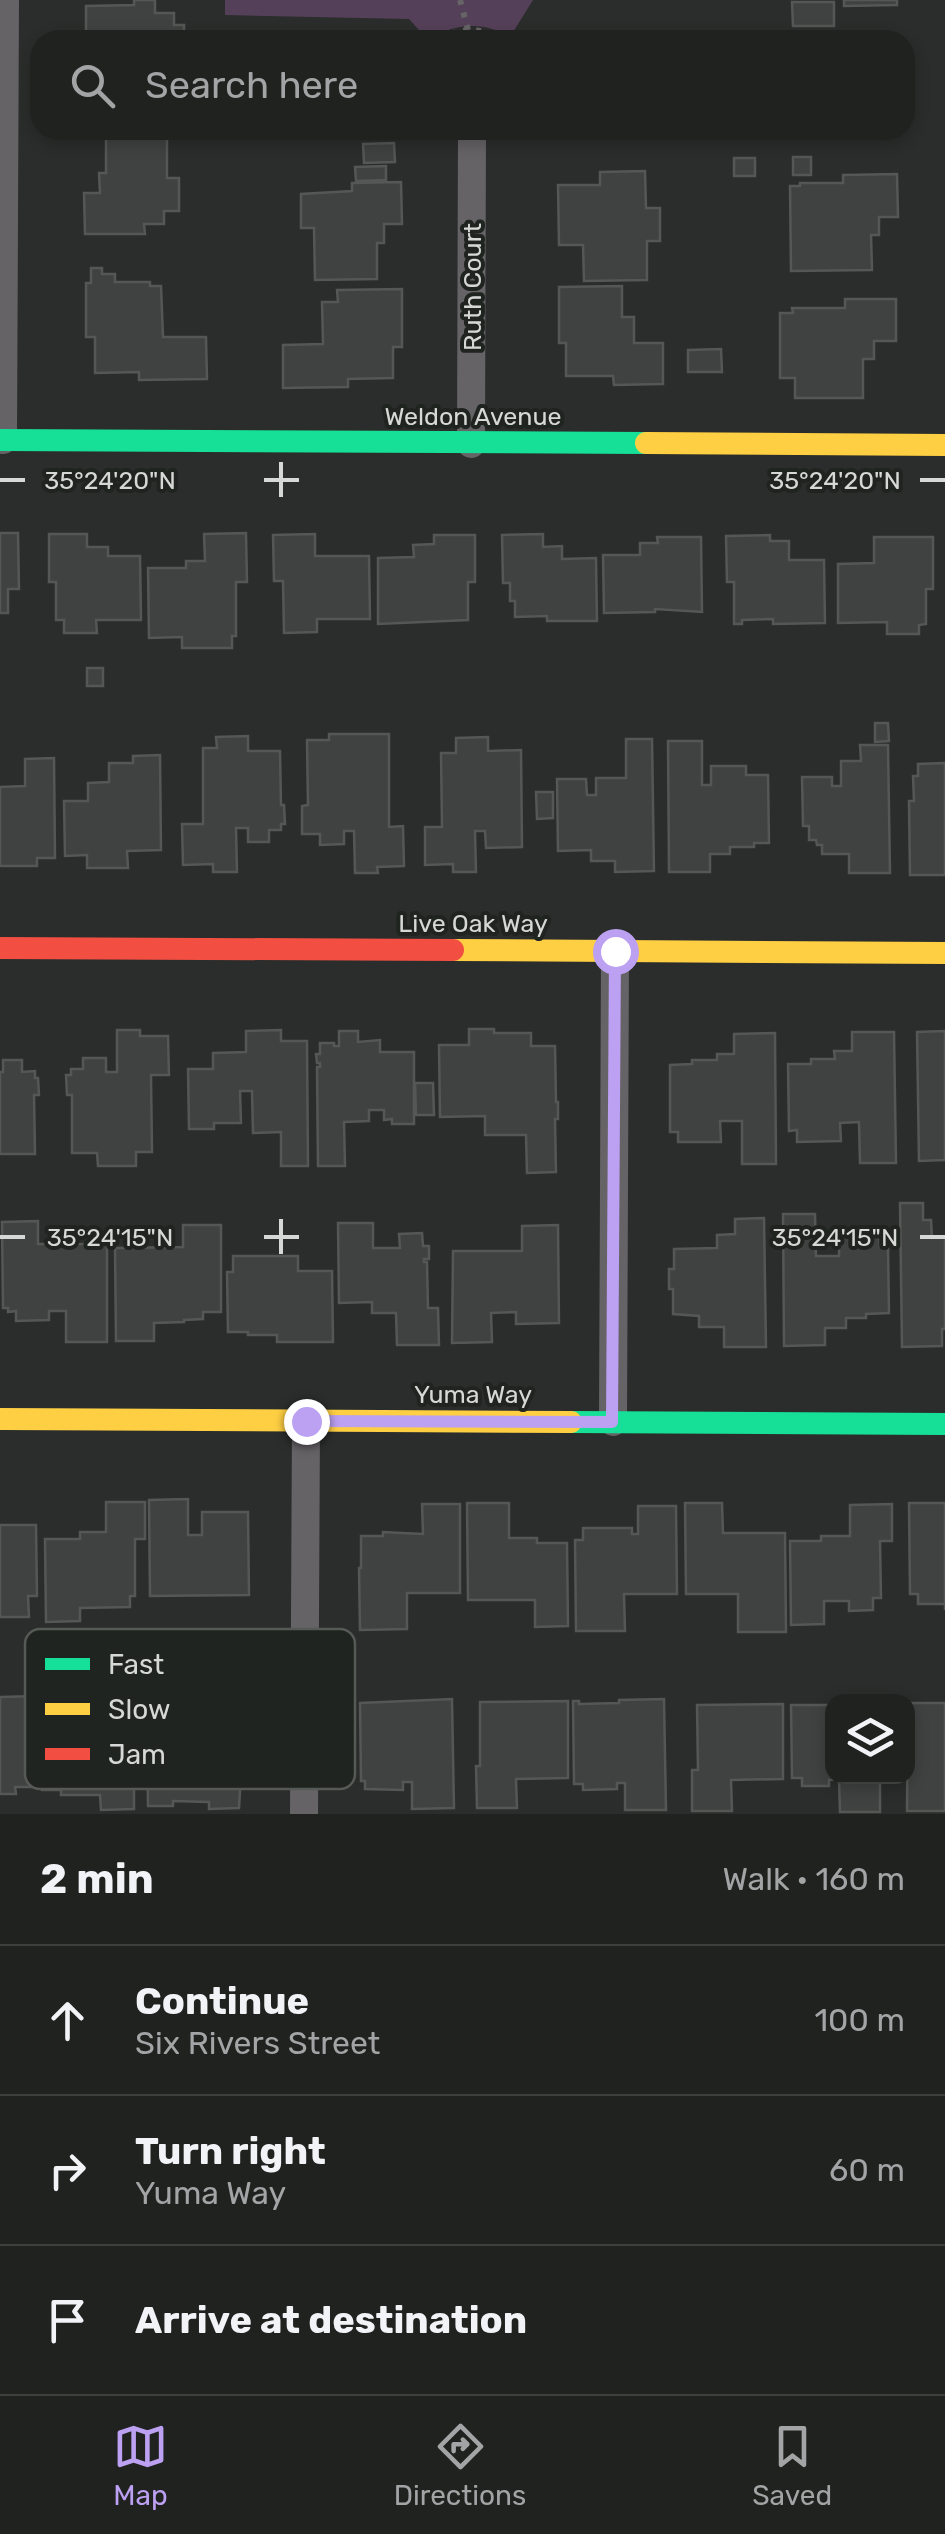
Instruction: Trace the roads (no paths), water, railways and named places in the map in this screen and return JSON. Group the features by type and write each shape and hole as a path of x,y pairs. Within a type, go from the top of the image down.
{"street":[{"path":"2,440 5,0"},
{"name":"Ruth Court","path":"471,444 472,140"},
{"name":"Weldon Avenue","path":"2,440 945,445"},
{"name":"Live Oak Way","path":"0,948 945,953"},
{"path":"612,1422 615,951"},
{"name":"Yuma Way","path":"0,1419 945,1424"},
{"path":"305,1629 306,1421"},
{"path":"304,1789 304,1814"}]}
